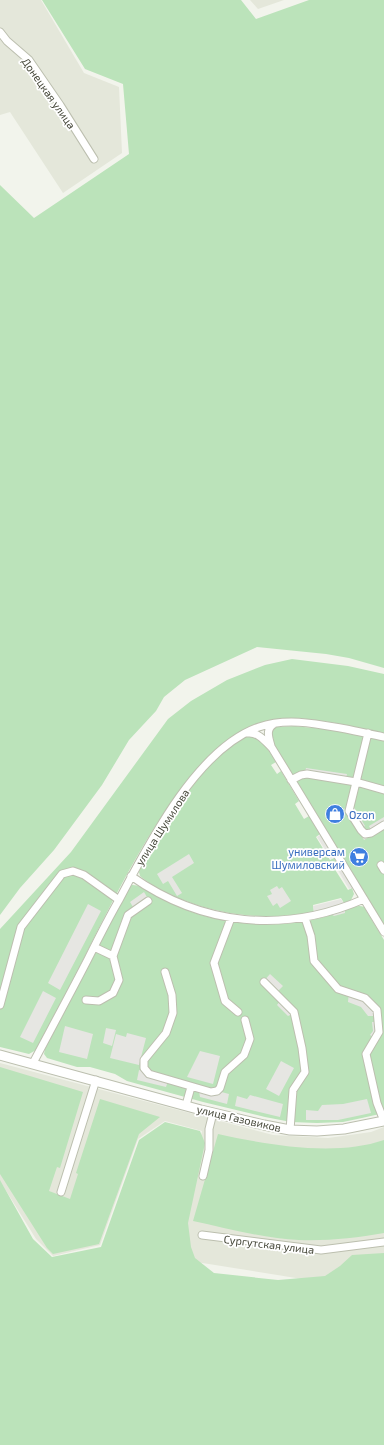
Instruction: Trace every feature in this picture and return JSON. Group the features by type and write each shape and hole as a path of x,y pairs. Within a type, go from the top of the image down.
{"street":[{"name":"Донецкая улица","path":"0,32 7,42 29,60 60,105 94,159"},
{"name":"улица Шумилова","path":"33,1063 149,844 190,784 221,750 243,734 275,723 295,722 321,725 368,733 384,738"},
{"path":"268,733 270,727 275,723"},
{"path":"261,737 259,732 260,727 265,729 268,733 272,748"},
{"path":"243,734 252,733 261,737 272,748 384,932"},
{"path":"368,733 349,811 363,833 368,834 384,825"},
{"path":"291,780 307,774 356,782 384,790"},
{"path":"0,1005 21,927 62,874 73,871 84,875 119,900"},
{"path":"131,876 178,903 203,912 231,918 270,921 305,918 338,909 364,899"},
{"path":"86,1000 99,1001 113,993 119,980 113,956 128,915 148,901"},
{"path":"231,918 214,963 226,1001 238,1012"},
{"path":"305,918 311,936 314,961 338,989 365,998 377,1010 379,1032 366,1054 377,1103 384,1121"},
{"path":"94,946 113,956"},
{"path":"165,972 172,995 173,1013 166,1033 145,1057 143,1062 144,1068 151,1075 213,1092 218,1090 225,1072 244,1055 250,1039 245,1020"},
{"path":"264,982 294,1012 302,1048 305,1072 293,1090 290,1130"},
{"name":"улица Газовиков","path":"0,1055 213,1113 290,1130 317,1131 344,1129 384,1121"},
{"path":"61,1192 96,1080"},
{"path":"186,1105 191,1086"},
{"path":"203,1176 209,1150 209,1129 213,1113"},
{"name":"Сургутская улица","path":"202,1235 321,1250 384,1242"}],"shaded area":[{"path":"0,0 41,0 84,73 119,87 122,153 63,193 10,112 0,115"},
{"path":"250,0 284,0 258,9"},
{"path":"306,768 347,774 346,778 305,772"},
{"path":"352,804 365,826 362,828 365,833 371,830 369,826 384,817 384,828 364,840 344,809"},
{"path":"322,834 335,856 331,859 317,837"},
{"path":"189,854 194,863 172,877 182,893 177,896 168,881 163,884 157,874"},
{"path":"340,864 354,887 349,889 336,867"},
{"path":"277,886 279,889 282,887 291,901 280,908 277,903 273,906 267,896 272,894 270,890"},
{"path":"144,892 150,902 136,912 130,902"},
{"path":"341,899 345,905 345,913 334,916 331,914 315,918 313,906"},
{"path":"88,904 101,911 60,990 48,983"},
{"path":"270,974 283,986 277,992 297,1012 288,1016 277,1005 280,1001 262,983"},
{"path":"43,991 56,998 33,1043 20,1037"},
{"path":"349,991 379,1009 377,1040 370,1035 373,1031 372,1022 375,1022 375,1016 368,1016 361,1007 348,1002"},
{"path":"65,1026 93,1034 87,1059 59,1052"},
{"path":"106,1028 116,1030 112,1046 103,1043"},
{"path":"127,1033 146,1038 139,1065 110,1058 116,1034 126,1037"},
{"path":"200,1051 220,1056 213,1084 187,1077"},
{"path":"281,1061 294,1068 279,1096 266,1089"},
{"path":"0,1063 273,1135 328,1138 371,1132 384,1127 384,1275 327,1283 171,1258 202,1131 165,1121 138,1139 100,1245 53,1256 36,1239 0,1181"},
{"path":"139,1070 169,1078 166,1087 137,1080"},
{"path":"199,1086 229,1094 227,1104 200,1097"},
{"path":"250,1095 283,1104 280,1117 235,1106 237,1096 247,1099"},
{"path":"367,1099 371,1113 338,1120 306,1120 306,1110 318,1111 322,1105 343,1104"}],"green space":[{"path":"42,0 241,0 256,19 309,0 384,0 384,668 349,658 326,654 257,647 185,680 164,697 156,711 129,740 102,785 54,850 20,888 0,915 0,185 34,218 129,154 123,84 85,69"},
{"path":"292,659 348,666 384,674 384,734 335,723 291,718 270,720 259,723 232,737 205,760 180,790 157,823 135,859 36,1050 29,1054 0,1047 0,929 71,852 168,719 191,701 227,680 265,665"},
{"path":"295,726 351,733 384,741 384,927 275,747 272,733 274,727"},
{"path":"248,736 261,742 274,758 276,762 271,765 277,774 281,771 299,801 295,804 304,819 309,816 320,834 316,837 330,860 334,858 338,865 334,868 348,890 352,888 354,894 351,900 344,903 341,898 313,905 314,912 281,916 249,916 218,911 186,901 150,884 140,876 139,872 142,864 144,865 161,839 158,837 175,810 197,780 222,753 235,743"},
{"path":"132,885 136,885 188,911 220,920 242,923 295,923 325,917 357,906 364,907 384,940 384,1113 343,1122 291,1122 203,1102 127,1081 115,1074 90,1067 77,1067 47,1058 44,1054 45,1049 128,889"},
{"path":"0,1067 83,1092 60,1168 57,1167 49,1191 70,1199 78,1174 76,1173 100,1099 160,1117 139,1134 99,1244 53,1254 47,1248 0,1174"},
{"path":"165,1122 200,1131 205,1143 188,1223 191,1247 195,1258 214,1273 278,1280 325,1276 340,1266 352,1255 384,1253 384,1445 0,1445 0,1180 33,1239 52,1257 101,1247 139,1140"},
{"path":"218,1134 258,1142 301,1148 344,1148 384,1140 384,1233 342,1239 299,1240 232,1230 193,1221"}],"place":[{"name":"Ozon","path":"335,814"},
{"name":"универсам Шумиловский","path":"359,857"}]}
